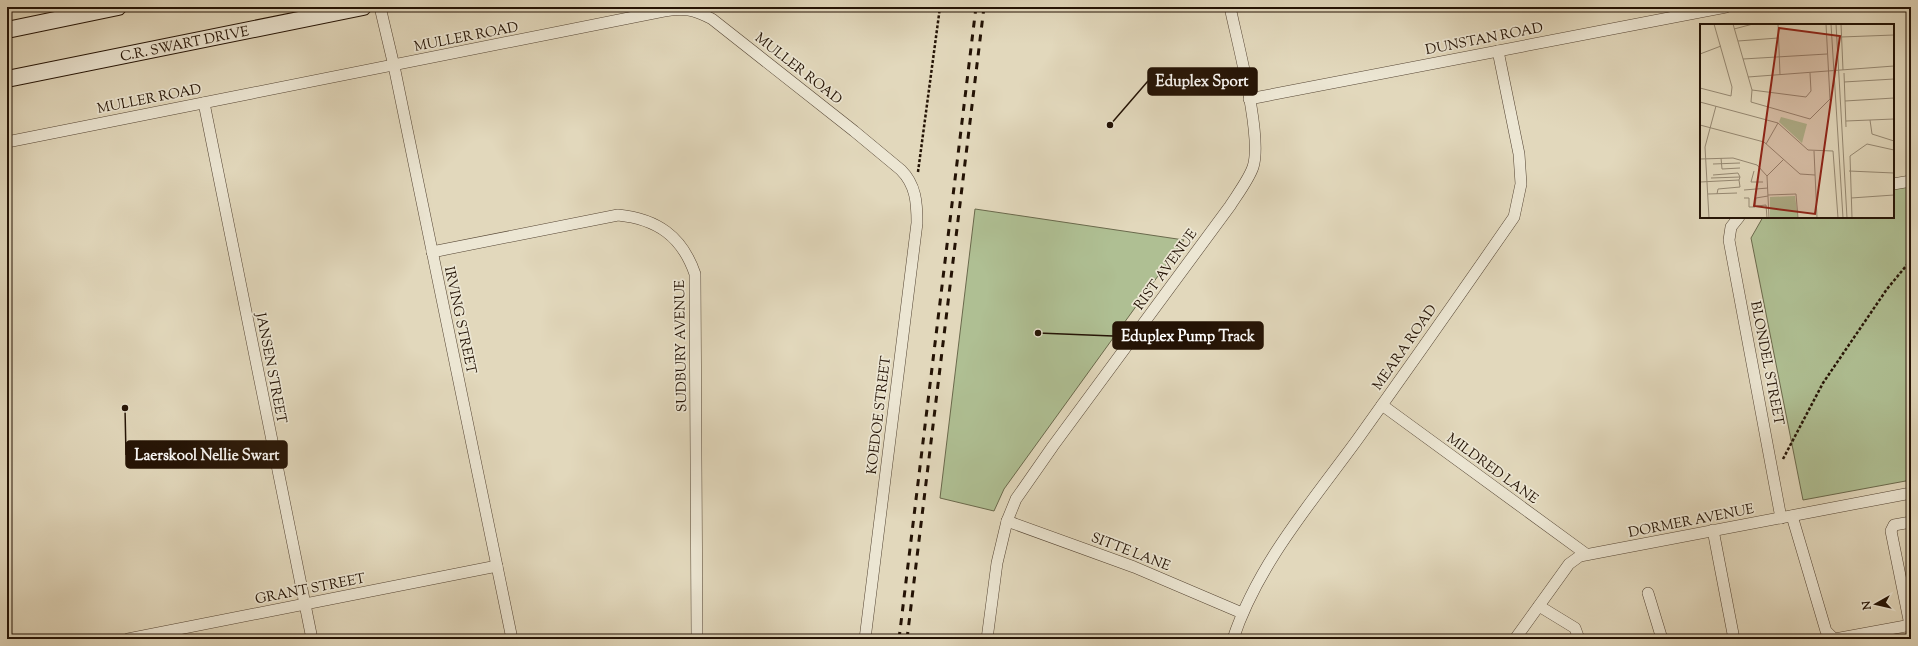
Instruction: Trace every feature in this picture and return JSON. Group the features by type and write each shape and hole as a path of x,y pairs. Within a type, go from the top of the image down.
{"main road":[{"path":"7,30 118,7"},
{"name":"C.R. SWART DRIVE","path":"7,79 363,7"}],"street":[{"name":"IRVING STREET","path":"380,7 394,66 512,639"},
{"name":"RIST AVENUE","path":"987,639 997,563 1007,521 1016,499 1230,206 1253,167 1256,148 1249,99 1230,7"},
{"name":"DUNSTAN ROAD","path":"1249,99 1726,7"},
{"name":"MULLER ROAD","path":"7,142 682,8 696,10 712,19 859,136 906,176 915,194"},
{"name":"MEARA ROAD","path":"1233,639 1242,613 1272,557 1382,405 1514,217 1521,184 1519,154 1498,51"},
{"name":"JANSEN STREET","path":"204,103 312,639"},
{"path":"1894,184 1911,181"},
{"name":"KOEDOE STREET","path":"865,639 917,223 915,194"},
{"name":"SUDBURY AVENUE","path":"432,252 618,215 637,217 658,226 685,250 695,274 697,639"},
{"name":"BLONDEL STREET","path":"1738,218 1731,226 1729,240 1774,476 1786,517 1826,631 1834,639"},
{"name":"MILDRED LANE","path":"1382,405 1586,554"},
{"name":"DORMER AVENUE","path":"1515,639 1574,559 1586,554 1911,493"},
{"name":"SITTE LANE","path":"1007,521 1134,567 1242,613"},
{"path":"1834,639 1911,624 1890,531 1894,525 1911,522"},
{"path":"1714,530 1734,639"},
{"name":"GRANT STREET","path":"128,639 497,566"},
{"path":"1648,593 1662,639"},
{"path":"1540,606 1575,628 1578,639"}],"path":[{"path":"915,194 940,7"},
{"path":"1774,476 1823,383 1887,289 1911,260"}],"green space":[{"path":"1911,186 1911,480 1803,500 1751,238 1762,218 1894,218 1894,189"},
{"path":"975,209 1184,240 1004,489 994,511 940,498"}],"railway":[{"path":"899,639 976,7"},
{"path":"907,639 984,7"}],"place":[{"name":"Eduplex Sport","path":"1110,125"},
{"name":"Eduplex Pump Track","path":"1038,333"},
{"name":"Laerskool Nellie Swart","path":"125,408"}]}
